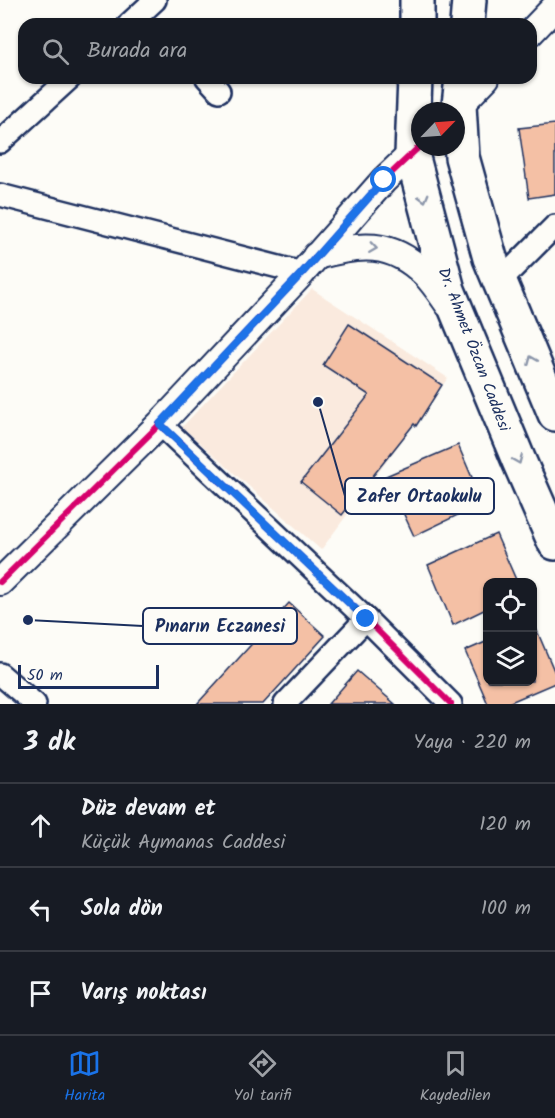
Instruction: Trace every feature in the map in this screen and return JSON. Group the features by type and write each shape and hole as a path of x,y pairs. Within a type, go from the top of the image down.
{"main road":[{"path":"417,0 417,18"},
{"path":"468,18 469,0"},
{"name":"Dr. Ahmet Özcan Caddesi","path":"415,84 415,102"},
{"path":"458,98 462,157 490,258 555,414"},
{"name":"Dr. Ahmet Özcan Caddesi","path":"417,156 448,290 555,543"}],"street":[{"path":"537,26 555,7"},
{"path":"0,142 63,84"},
{"path":"458,98 478,84"},
{"path":"0,582 160,424 309,265 384,180 411,155"},
{"path":"0,195 309,265 340,249 367,246 397,252 425,274 459,317"},
{"path":"500,281 555,226"},
{"path":"160,424 366,619 451,704"},
{"path":"285,704 366,619"},
{"path":"0,674 36,704"}],"shaded area":[{"path":"312,289 448,378 321,550 182,427"}],"building":[{"path":"555,124 555,194 529,198 519,128"},
{"path":"349,324 442,385 416,426 414,424 342,515 301,482 369,395 323,365"},
{"path":"458,445 483,503 414,536 386,476"},
{"path":"496,534 515,578 483,578 483,610 453,625 428,565"},
{"path":"289,603 325,636 263,704 197,704"},
{"path":"537,631 555,673 555,683 506,704 488,704 465,651 483,643 483,686 537,686"},
{"path":"357,671 395,704 328,704"}],"cycle path":[{"path":"0,582 160,424 302,273 384,180 411,154"},
{"path":"160,424 366,619 451,704"}],"place":[{"name":"Zafer Ortaokulu","path":"318,402"},
{"name":"Pınarın Eczanesi","path":"28,620"}],"route":[{"path":"366,619 160,424 302,273 384,180"}]}
